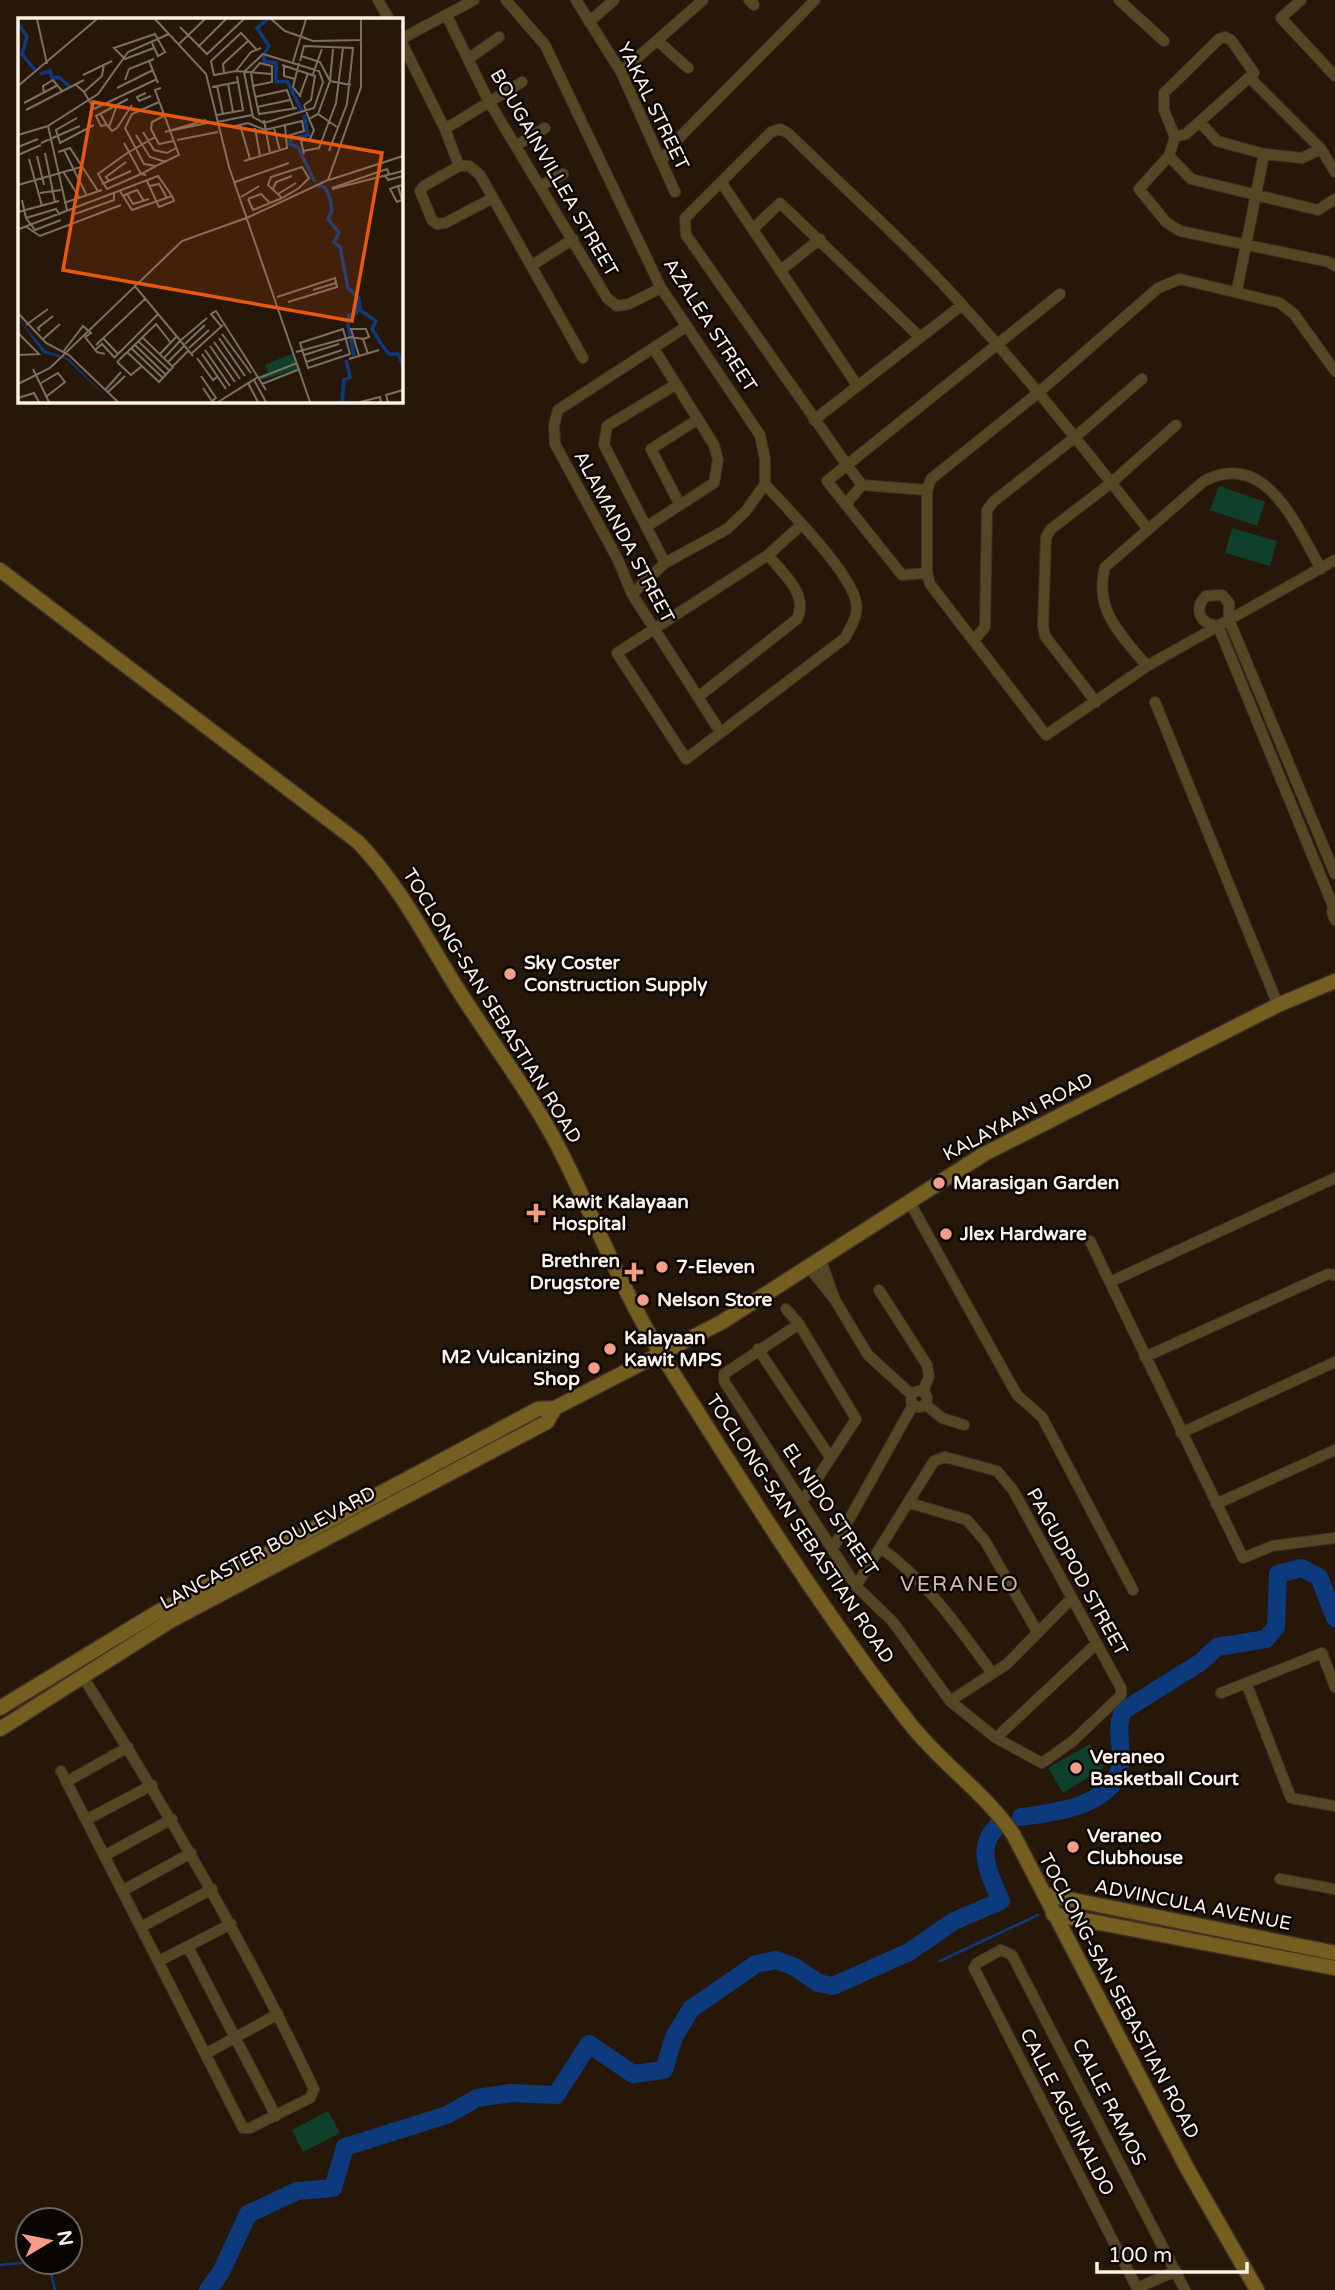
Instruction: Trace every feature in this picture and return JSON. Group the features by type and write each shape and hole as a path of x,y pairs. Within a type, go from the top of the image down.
{"main road":[{"name":"TOCLONG-SAN SEBASTIAN ROAD","path":"0,570 358,842 388,874 477,1020 533,1102 564,1158 621,1285 661,1354 838,1622 913,1727 1003,1820 1188,2169 1257,2290"},
{"name":"KALAYAAN ROAD","path":"661,1354 722,1322 909,1201 1003,1144 1278,1005 1335,981"},
{"name":"LANCASTER BOULEVARD","path":"0,1709 156,1613 238,1567 538,1409 555,1408 661,1354"},
{"name":"LANCASTER BOULEVARD","path":"0,1729 170,1621 547,1422 555,1408"},
{"name":"ADVINCULA AVENUE","path":"1044,1894 1312,1956 1335,1968"},
{"name":"ADVINCULA AVENUE","path":"1053,1914 1312,1956 1335,1953"}],"street":[{"path":"378,0 388,18"},
{"path":"402,39 474,0"},
{"name":"AZALEA STREET","path":"506,0 545,45 661,288 760,435 765,459 765,484"},
{"name":"YAKAL STREET","path":"576,0 621,72 675,192"},
{"path":"590,22 614,0"},
{"path":"621,72 659,42 703,0"},
{"path":"662,160 677,140 815,0"},
{"path":"1119,0 1164,41"},
{"path":"1301,0 1280,18 1335,76"},
{"name":"BOUGAINVILLEA STREET","path":"447,16 488,100 607,298 617,306 629,304 661,288"},
{"path":"468,59 499,37"},
{"path":"1175,137 1186,134 1254,73 1253,66 1231,40 1225,37 1219,39 1164,93 1164,110 1175,137 1169,156 1139,189 1166,222 1180,231 1333,262"},
{"path":"402,42 445,128 459,166"},
{"path":"659,42 688,68"},
{"path":"1250,78 1321,149 1335,172"},
{"path":"445,128 522,82"},
{"path":"1200,122 1217,141 1264,154 1301,158 1321,149"},
{"path":"517,145 545,128"},
{"path":"927,490 862,485 685,235 685,218 771,132 780,129 788,133 962,305 1038,393 1147,528"},
{"path":"1237,290 1264,154"},
{"path":"1169,156 1191,179 1318,210 1335,199"},
{"path":"493,198 438,224 432,220 420,191 459,166 469,166 480,175 493,198 531,266 583,358"},
{"path":"540,186 563,174"},
{"path":"721,182 857,385"},
{"path":"753,229 780,203 920,337"},
{"path":"531,266 573,239"},
{"path":"780,271 820,239"},
{"path":"1335,371 1294,314 1280,303 1237,290 1180,279 1158,288 1038,393 938,471 927,490 927,573 930,583 1046,735 1147,666 1335,561"},
{"path":"927,573 902,575 827,481 1060,294"},
{"path":"814,420 962,305"},
{"name":"ALAMANDA STREET","path":"687,326 558,410 554,425 555,444 618,561 632,594 720,733"},
{"path":"646,527 714,483 718,460 654,349"},
{"path":"974,640 985,627 987,510 993,502 1074,438 1142,379"},
{"path":"665,563 604,445 607,426 674,385"},
{"path":"680,505 651,449 697,420"},
{"path":"1096,702 1045,636 1044,549 1051,529 1111,483 1176,425"},
{"path":"1147,666 1108,618 1104,608 1102,578 1111,559 1204,481 1219,473 1230,472 1260,480 1273,490 1321,569"},
{"path":"632,594 665,563 727,529 746,511 765,484 801,525 846,580 856,602 855,619 845,638 686,759 617,653 768,555 801,525"},
{"path":"846,504 862,485"},
{"path":"698,697 797,619 803,608 801,597 768,555"},
{"path":"1218,626 1206,624 1199,615 1199,604 1206,596 1216,593 1226,598 1231,608 1229,620 1335,874"},
{"path":"1218,626 1334,904 1335,920"},
{"path":"1155,702 1278,1005"},
{"path":"1110,1282 1335,1178"},
{"path":"909,1201 1017,1395 1042,1417 1133,1590"},
{"path":"1090,1241 1242,1558 1272,1546 1335,1538"},
{"path":"814,1262 868,1355 918,1407 925,1404"},
{"path":"1145,1357 1328,1274 1335,1275"},
{"path":"879,1290 926,1366 929,1376 923,1392 925,1404 942,1418 964,1425"},
{"path":"786,1310 799,1324 856,1419 802,1502"},
{"path":"799,1324 758,1349 830,1457"},
{"name":"EL NIDO STREET","path":"758,1349 723,1377 856,1586 892,1622 950,1701 996,1738 1042,1763"},
{"path":"1181,1433 1335,1362"},
{"path":"832,1550 916,1392 923,1392"},
{"path":"1216,1504 1335,1450"},
{"name":"PAGUDPOD STREET","path":"910,1503 934,1461 945,1457 997,1471 1013,1490 1122,1692 1073,1741 1042,1763"},
{"path":"856,1586 910,1503 967,1521 985,1541 1038,1633"},
{"path":"881,1548 910,1569 928,1588 992,1673"},
{"path":"950,1701 1007,1664 1070,1598"},
{"path":"996,1738 1095,1645"},
{"path":"1221,1693 1247,1685 1322,1653 1335,1687"},
{"path":"61,1772 243,2128 250,2129 310,2098 314,2089 231,1924 152,1784 83,1677"},
{"path":"1247,1685 1291,1798 1335,1806"},
{"path":"66,1782 128,1747"},
{"path":"86,1820 152,1784"},
{"path":"104,1856 172,1819"},
{"path":"122,1891 191,1853"},
{"path":"1280,1879 1335,1889"},
{"path":"141,1927 212,1889"},
{"path":"159,1961 231,1924"},
{"path":"188,1947 276,2116"},
{"name":"CALLE RAMOS","path":"989,1957 1001,1950 1012,1955 1185,2290"},
{"name":"CALLE AGUINALDO","path":"989,1957 974,1968 1137,2289"},
{"path":"206,2053 278,2014"},
{"path":"1137,2289 1176,2271"}],"green space":[{"path":"1219,486 1265,502 1257,526 1210,510"},
{"path":"1232,528 1277,541 1270,566 1225,553"},
{"name":"Veraneo Basketball Court","path":"1090,1744 1104,1768 1063,1793 1048,1768"},
{"path":"328,2111 340,2133 303,2152 292,2130"}],"waterway":[{"path":"1021,1817 1065,1810 1107,1790 1116,1779 1120,1765 1120,1725 1123,1711 1201,1662 1217,1647 1266,1639 1276,1627 1278,1574 1301,1568 1319,1577 1335,1618"},
{"path":"208,2290 221,2272 248,2214 297,2191 333,2188 345,2147 447,2115 477,2098 511,2093 556,2095 589,2044 633,2074 664,2070 674,2037 691,2009 756,1964 776,1960 795,1967 818,1983 833,1986 909,1952 954,1921 1001,1901 986,1860 987,1841 1001,1823"},
{"path":"940,1961 1038,1915"},
{"path":"0,2265 14,2264"},
{"path":"52,2276 55,2290"}],"place":[{"name":"Sky Coster Construction Supply","path":"510,974"},
{"name":"Marasigan Garden","path":"939,1183"},
{"name":"Kawit Kalayaan Hospital","path":"536,1213"},
{"name":"Jlex Hardware","path":"946,1234"},
{"name":"7-Eleven","path":"662,1267"},
{"name":"Brethren Drugstore","path":"634,1272"},
{"name":"Nelson Store","path":"643,1300"},
{"name":"Kalayaan Kawit MPS","path":"610,1349"},
{"name":"M2 Vulcanizing Shop","path":"594,1368"},
{"name":"Veraneo Basketball Court","path":"1076,1768"},
{"name":"Veraneo Clubhouse","path":"1073,1847"}],"district":[{"name":"VERANEO","path":"960,1584"}]}
